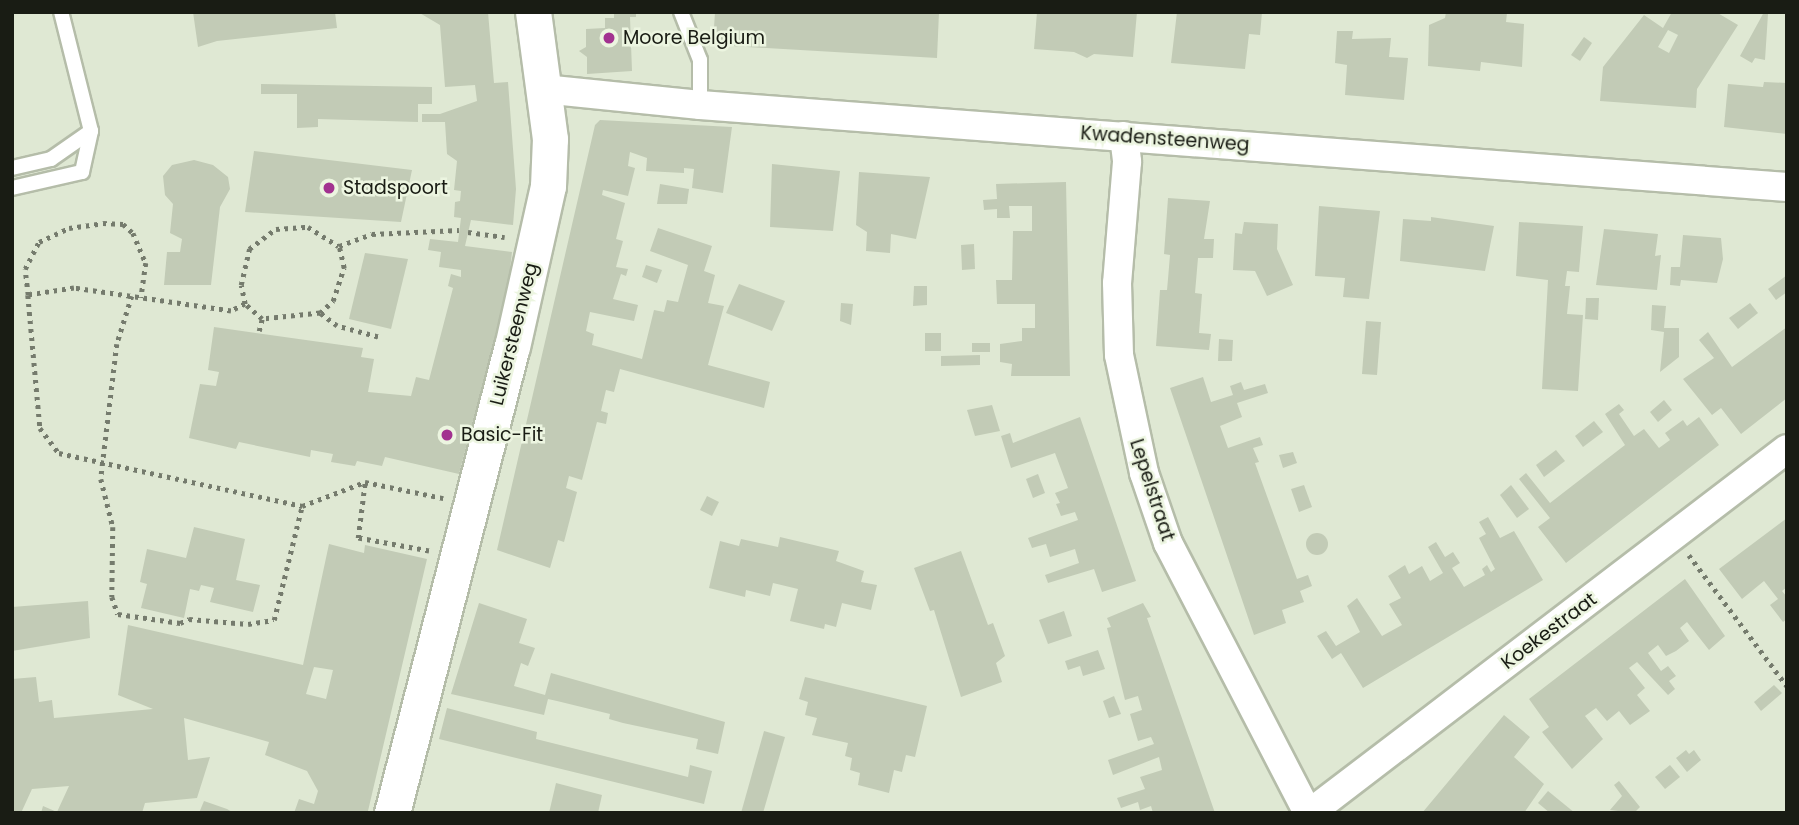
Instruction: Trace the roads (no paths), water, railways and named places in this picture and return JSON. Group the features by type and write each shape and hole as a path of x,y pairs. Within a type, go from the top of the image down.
{"street":[{"name":"Luikersteenweg","path":"392,813 458,557 548,186 550,139 533,12"},
{"name":"Kwadensteenweg","path":"543,89 700,105 1787,187"},
{"name":"Lepelstraat","path":"1124,136 1127,162 1117,284 1119,355 1144,472 1168,543 1309,813"},
{"name":"Koekestraat","path":"1309,813 1787,449"}],"lane":[{"path":"12,188 82,172 91,131 61,12"},
{"path":"681,12 700,60 700,105"},
{"path":"12,168 51,159 91,131"}],"place":[{"name":"Moore Belgium","path":"609,38"},
{"name":"Stadspoort","path":"329,188"},
{"name":"Basic-Fit","path":"447,435"}]}
